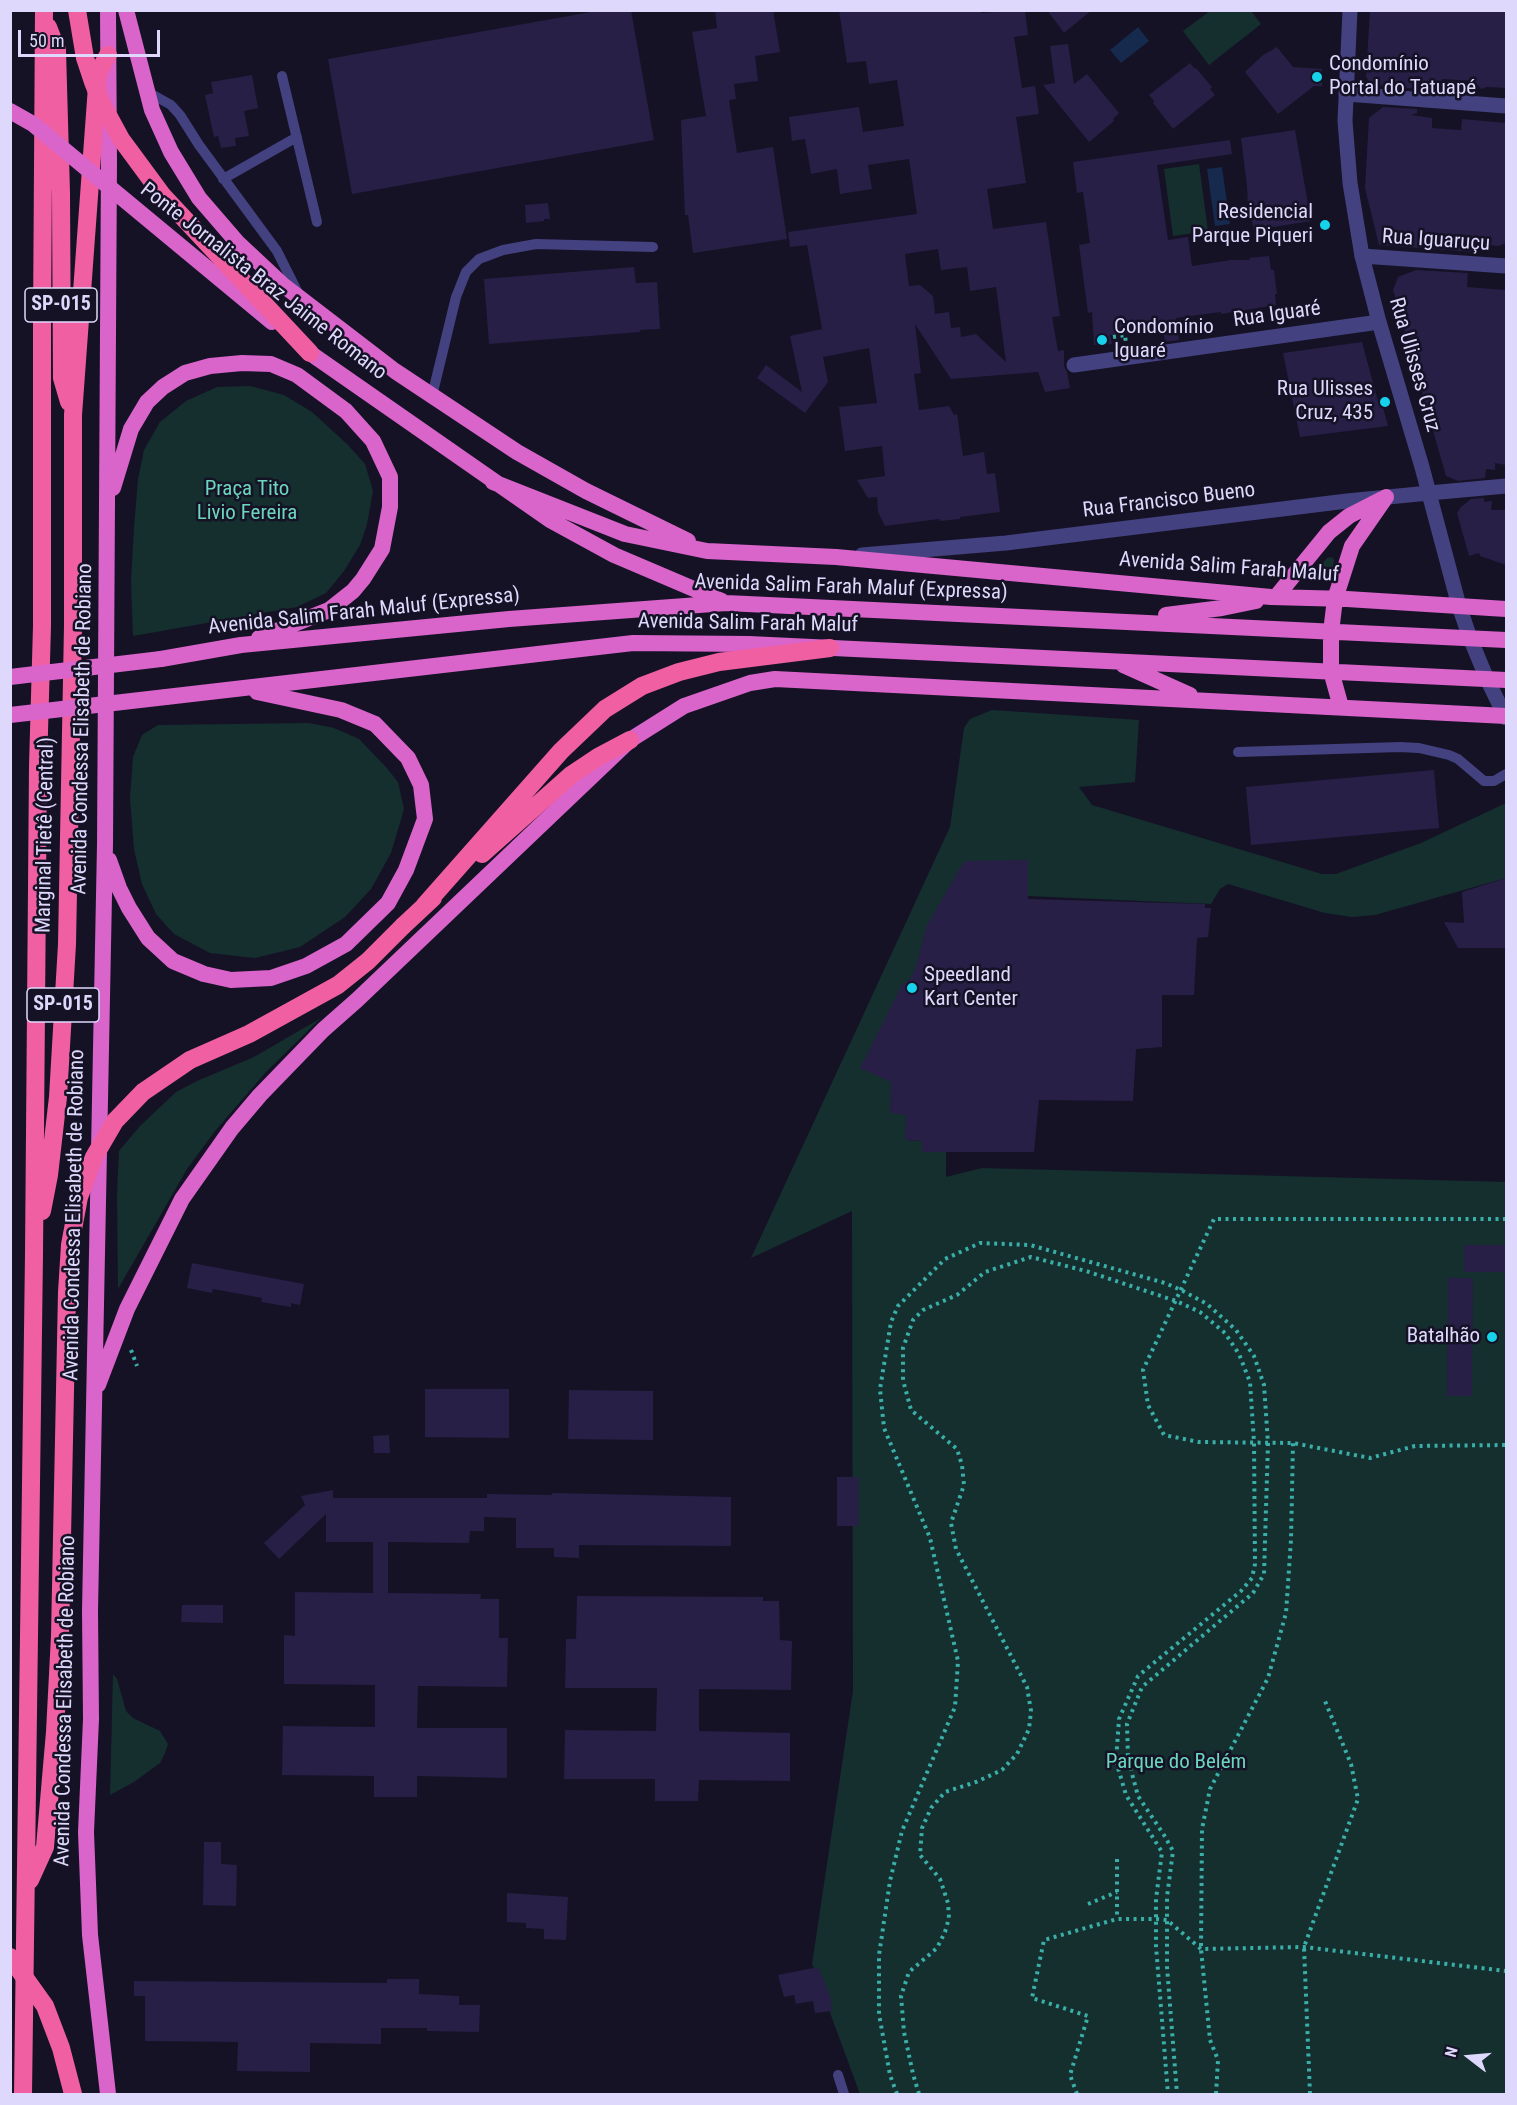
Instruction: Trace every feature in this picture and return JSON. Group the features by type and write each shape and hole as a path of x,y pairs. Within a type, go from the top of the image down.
{"highway":[{"path":"77,10 85,58 93,82 121,139 163,196 310,353"},
{"name":"Avenida Condessa Elisabeth de Robiano","path":"108,10 105,844 93,1397 91,1719 86,1832 90,1935 108,2094"},
{"path":"126,10 146,91 171,153 200,198 237,242 301,299 395,371 517,452 586,491 635,513 707,551"},
{"name":"SP-015","path":"44,13 57,51 61,193 62,378 73,415"},
{"name":"SP-015","path":"23,2094 38,766 42,626 44,13"},
{"path":"73,415 98,73 108,56"},
{"name":"Ponte Jornalista Braz Jaime Romano","path":"10,111 33,124 310,353 493,482"},
{"path":"108,507 131,429 147,402 163,387 185,373 210,366 242,363 271,364 297,375 346,411 373,441 390,477 390,507 382,549 353,591 329,610 241,645"},
{"name":"Marginal Tietê (Central)","path":"34,1254 50,1175 57,1108 67,944 73,626 73,415"},
{"path":"493,482 550,520 614,555 726,603"},
{"name":"Avenida Salim Farah Maluf","path":"493,482 625,534 707,551 836,557 1274,597 1506,609"},
{"path":"1130,621 1222,608 1274,597 1329,532 1349,516 1394,496"},
{"path":"1341,707 1331,671 1331,632 1335,599 1352,546 1394,496"},
{"name":"Avenida Salim Farah Maluf (Expressa)","path":"10,677 161,659 241,645 509,618 726,603 1506,640"},
{"name":"Avenida Salim Farah Maluf","path":"10,715 633,643 748,644 1331,671"},
{"path":"27,1887 45,1847 55,1732 60,1636 70,1245 80,1197 94,1157 115,1121 143,1092 190,1060 249,1034 338,985 368,961 423,906 561,751 605,709 642,686 679,672 719,662 830,648"},
{"path":"1114,661 1199,700"},
{"path":"1331,671 1506,680"},
{"path":"423,906 571,775 684,706 750,683 775,679 1506,716"},
{"path":"105,844 119,888 148,938 172,961 204,974 231,980 271,978 306,966 346,944 388,903 406,870 425,819 421,786 408,758 375,724 341,710 244,689"},
{"path":"93,1397 127,1309 182,1199 232,1128 290,1061 630,740"},
{"path":"10,1957 45,2006 61,2048 73,2094"}],"street":[{"name":"Rua Ulisses Cruz","path":"1350,10 1345,121 1350,183 1362,256 1470,638 1506,716"},
{"path":"1346,94 1506,106"},
{"name":"Rua Iguaruçu","path":"1362,256 1506,266"},
{"name":"Rua Iguaré","path":"1074,365 1379,322"},
{"path":"1394,496 1412,488 1418,480 1422,467"},
{"name":"Rua Francisco Bueno","path":"836,557 1006,543 1429,492 1506,486"},
{"path":"1394,496 1419,504 1438,528"}],"lane":[{"path":"282,76 317,222"},
{"path":"146,91 171,105 277,251 301,299"},
{"path":"223,178 297,137"},
{"path":"432,396 456,297 466,272 479,259 503,250 536,244 653,247"},
{"path":"1238,752 1419,748 1458,759 1484,781 1494,781 1506,774"},
{"path":"838,2075 844,2094"}],"path":[{"path":"1113,337 1125,335 1126,345"},
{"path":"1506,1219 1214,1219 1143,1370 1148,1405 1164,1435 1199,1442 1293,1443 1370,1458 1415,1446 1506,1445"},
{"path":"897,2094 890,2075 879,2014 879,1955 890,1881 902,1831 955,1707 957,1661 930,1538 884,1428 880,1389 891,1322 898,1306 945,1259 980,1244 1030,1245 1165,1283 1181,1290 1207,1304 1236,1330 1254,1356 1264,1385 1268,1443 1264,1574 1253,1593 1142,1687 1127,1724 1128,1759 1138,1796 1173,1851 1167,1897 1167,1967 1177,2094"},
{"path":"919,2094 904,2032 901,1996 909,1972 937,1948 949,1918 948,1903 940,1879 920,1855 921,1828 931,1808 945,1792 976,1782 1002,1770 1010,1762 1017,1754 1029,1729 1031,1711 1027,1687 956,1549 951,1523 964,1485 960,1457 957,1449 911,1410 903,1380 903,1348 913,1320 923,1310 957,1295 985,1272 1031,1257 1086,1271 1176,1301 1200,1312 1225,1333 1239,1354 1250,1382 1254,1442 1255,1564 1252,1578 1241,1591 1138,1676 1119,1719 1116,1761 1126,1795 1162,1852 1156,1899 1156,1946 1168,2094"},
{"path":"1216,2094 1218,2060 1210,2040 1201,1949 1202,1829 1210,1789 1268,1678 1286,1613 1291,1540 1293,1443"},
{"path":"1310,2094 1304,1947 1358,1799 1351,1764 1325,1701"},
{"path":"1117,1859 1117,1919"},
{"path":"1088,1904 1117,1892"},
{"path":"1077,2094 1070,2075 1088,2016 1032,1998 1044,1940 1117,1919 1167,1920 1201,1949 1304,1947 1506,1971"}],"green space":[{"path":"1210,11 1251,11 1261,24 1209,65 1183,31"},
{"path":"1199,164 1208,231 1173,236 1164,169"},
{"name":"Praça Tito Livio Fereira","path":"250,386 284,395 312,412 365,464 373,491 367,524 360,545 344,571 326,593 297,607 133,636 131,582 134,527 138,479 144,450 160,422 186,401 217,387"},
{"path":"1332,557 1334,560 1331,578 1311,577 1327,558"},
{"name":"Parque do Belém","path":"992,710 1139,720 1135,782 1079,787 1092,805 1322,874 1336,874 1421,843 1506,803 1506,878 1375,915 1352,917 1325,913 1228,884 1220,889 1211,904 1028,896 906,1140 922,1141 922,1152 946,1152 946,1177 982,1168 1506,1182 1506,2094 860,2094 812,1964 853,1691 852,1211 751,1258 950,827 964,728 970,719"},
{"path":"309,723 334,728 359,739 398,782 404,809 391,853 371,889 345,917 300,947 255,958 210,953 174,934 156,914 142,884 134,849 130,798 133,757 142,735 158,725"},
{"path":"321,1018 266,1072 215,1131 187,1169 118,1289 119,1151 140,1126 176,1092 254,1057"},
{"path":"113,1674 117,1679 126,1711 133,1718 160,1731 168,1744 160,1763 134,1782 110,1795"}],"water":[{"path":"1138,27 1149,41 1121,63 1110,50"},
{"path":"1222,167 1230,224 1215,226 1207,169"}],"building":[{"path":"602,10 631,10 654,140 352,194 328,59"},
{"path":"715,10 773,10 780,52 755,56 758,81 734,84 736,99 729,100 737,153 773,147 787,239 693,253 688,215 685,215 681,120 706,116 692,32 717,28"},
{"path":"839,10 981,10 981,13 1025,10 1028,35 1014,37 1022,88 1035,86 1039,114 1016,117 1026,183 987,189 993,229 1046,222 1060,316 1052,317 1058,351 1064,350 1064,366 1070,388 1045,392 1038,372 951,379 915,324 921,373 914,374 919,410 949,406 954,415 957,414 963,456 984,452 987,474 995,473 1000,512 960,517 960,519 940,521 939,519 885,526 878,512 877,497 868,498 857,480 885,476 882,446 845,451 839,407 877,403 869,348 823,357 828,382 805,413 757,378 766,365 802,392 790,336 822,329 807,245 790,247 788,232 917,214 909,159 868,165 872,189 840,194 837,169 811,174 805,139 792,141 789,117 859,107 863,132 904,126 897,80 869,84 866,61 847,63","holes":["938,249 941,270 967,267 970,291 996,287 1006,362 976,334 961,337 960,327 951,328 949,312 935,314 933,296 920,285 909,286 905,254"]},
{"path":"1047,10 1092,10 1064,33"},
{"path":"1370,10 1506,10 1506,88 1481,89 1474,81 1442,79 1441,89 1396,88 1371,84 1366,77"},
{"path":"1068,44 1074,84 1087,74 1119,113 1113,119 1114,121 1089,142 1043,85 1055,83 1050,46"},
{"path":"1277,47 1293,67 1322,69 1322,86 1314,86 1278,114 1245,72 1263,55"},
{"path":"1190,63 1212,87 1210,89 1215,95 1173,129 1149,95"},
{"path":"252,75 258,108 244,111 249,136 235,138 236,146 221,148 218,136 214,137 205,95 213,93 211,82"},
{"path":"1383,107 1417,109 1417,113 1411,115 1432,118 1432,128 1461,130 1462,119 1506,123 1506,243 1499,246 1475,244 1475,252 1379,245 1365,188 1369,118"},
{"path":"1295,130 1311,221 1254,230 1248,206 1241,138"},
{"path":"1230,140 1232,154 1157,165 1168,240 1188,237 1192,266 1269,256 1271,270 1274,270 1276,305 1221,314 1221,312 1176,318 1179,340 1165,342 1163,329 1110,335 1112,344 1094,345 1092,312 1088,313 1079,245 1090,243 1083,192 1077,193 1073,162"},
{"path":"548,203 550,219 526,223 525,205"},
{"path":"634,267 636,283 657,282 660,329 489,344 484,279"},
{"path":"1416,270 1468,273 1467,287 1506,290 1506,465 1495,463 1495,470 1486,469 1485,478 1458,481 1446,476 1393,290 1398,277"},
{"path":"1362,342 1379,405 1382,404 1388,426 1300,437 1283,353"},
{"path":"1484,498 1484,502 1492,501 1491,510 1506,510 1506,565 1480,556 1479,553 1469,556 1457,513 1471,499"},
{"path":"1434,770 1439,828 1251,845 1246,787"},
{"path":"1028,860 1028,899 1205,904 1205,908 1211,908 1208,937 1197,938 1194,995 1162,995 1162,1047 1136,1049 1133,1101 1039,1100 1034,1152 922,1152 922,1141 905,1140 906,1115 890,1113 891,1082 860,1068 902,985 910,979 927,925 964,861"},
{"path":"1506,878 1506,948 1458,948 1444,922 1464,923 1462,892"},
{"path":"1464,1245 1506,1245 1506,1272 1464,1272"},
{"path":"192,1263 304,1284 300,1305 291,1303 291,1307 261,1302 262,1298 213,1289 212,1293 187,1288"},
{"path":"1448,1278 1473,1278 1472,1396 1447,1396"},
{"path":"425,1389 509,1389 509,1438 425,1437"},
{"path":"569,1390 653,1391 653,1440 568,1439"},
{"path":"389,1435 390,1453 374,1453 373,1436"},
{"path":"837,1477 859,1477 859,1526 837,1526"},
{"path":"333,1490 333,1498 487,1498 487,1494 552,1495 552,1493 731,1497 731,1546 579,1545 579,1558 554,1557 554,1548 516,1548 516,1518 484,1517 484,1531 470,1531 469,1543 388,1542 388,1593 481,1594 480,1599 499,1599 499,1638 508,1638 507,1687 418,1686 417,1728 507,1728 507,1778 417,1776 417,1797 374,1797 374,1776 282,1775 283,1726 375,1727 375,1685 284,1684 284,1635 295,1636 295,1592 373,1593 373,1542 326,1542 326,1514 279,1559 264,1543 305,1505 301,1496"},
{"path":"577,1596 763,1597 763,1601 779,1601 780,1640 792,1641 791,1690 699,1689 699,1731 790,1733 790,1781 699,1780 698,1801 655,1801 655,1779 564,1779 565,1730 656,1731 657,1688 565,1688 566,1639 576,1639"},
{"path":"182,1605 223,1605 223,1623 181,1622"},
{"path":"204,1842 221,1842 221,1864 237,1865 236,1906 203,1905"},
{"path":"507,1893 568,1897 566,1940 544,1939 544,1929 526,1928 526,1923 507,1922"},
{"path":"818,1967 830,1995 832,2011 815,2013 813,2001 796,2004 794,1995 784,1997 778,1975"},
{"path":"387,1979 419,1979 419,1994 459,1996 459,2005 480,2005 479,2032 427,2031 427,2028 381,2028 381,2044 310,2043 310,2072 237,2071 238,2042 145,2041 145,1996 134,1996 134,1981 387,1983"}],"place":[{"name":"Condomínio Portal do Tatuapé","path":"1317,77"},
{"name":"Residencial Parque Piqueri","path":"1325,225"},
{"name":"Condomínio Iguaré","path":"1102,340"},
{"name":"Rua Ulisses Cruz, 435","path":"1385,402"},
{"name":"Speedland Kart Center","path":"912,988"},
{"name":"Batalhão","path":"1492,1337"}]}
